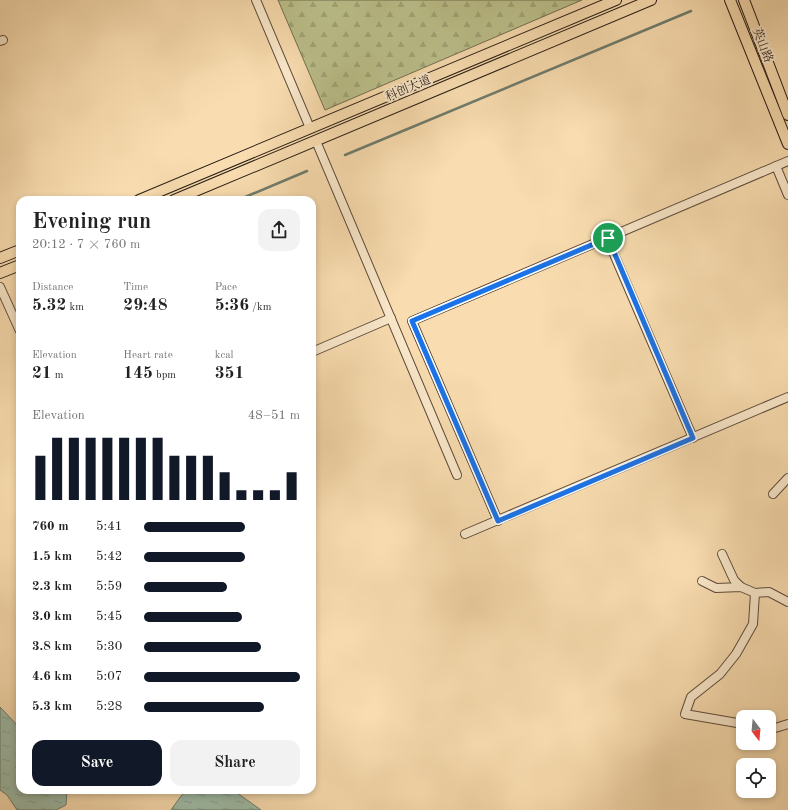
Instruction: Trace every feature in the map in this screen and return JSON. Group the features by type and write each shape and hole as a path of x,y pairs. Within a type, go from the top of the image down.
{"main road":[{"name":"科创大道","path":"148,196 616,0"},
{"name":"科创大道","path":"184,196 651,0"},
{"path":"721,0 739,19"},
{"name":"英山路","path":"730,0 739,19 788,144"},
{"name":"英山路","path":"744,0 788,115"},
{"path":"750,0 754,23"},
{"path":"0,258 16,252"},
{"path":"0,273 16,267"}],"street":[{"path":"256,0 310,128"},
{"path":"316,141 457,476"},
{"path":"498,521 412,321 788,161"},
{"path":"776,166 788,195"},
{"path":"608,238 693,438"},
{"path":"0,287 16,322"},
{"path":"316,350 391,318"},
{"path":"465,534 788,397"},
{"path":"773,494 788,478"},
{"path":"722,554 734,580 741,587 755,593 769,592 788,602"},
{"path":"702,581 716,588 741,587"},
{"path":"736,723 685,714 691,697 720,674 736,654 753,624 755,593"},
{"path":"776,728 788,724"}],"green space":[{"path":"278,0 582,0 325,110"}],"water":[{"path":"0,707 16,724 16,794 67,794 66,805 56,810 17,810 7,795 0,790"},
{"path":"183,794 239,794 261,810 171,810"}],"waterway":[{"path":"345,155 691,11"},
{"path":"248,196 307,171"}],"route":[{"path":"608,238 693,438 498,521 412,321 608,238"}]}
